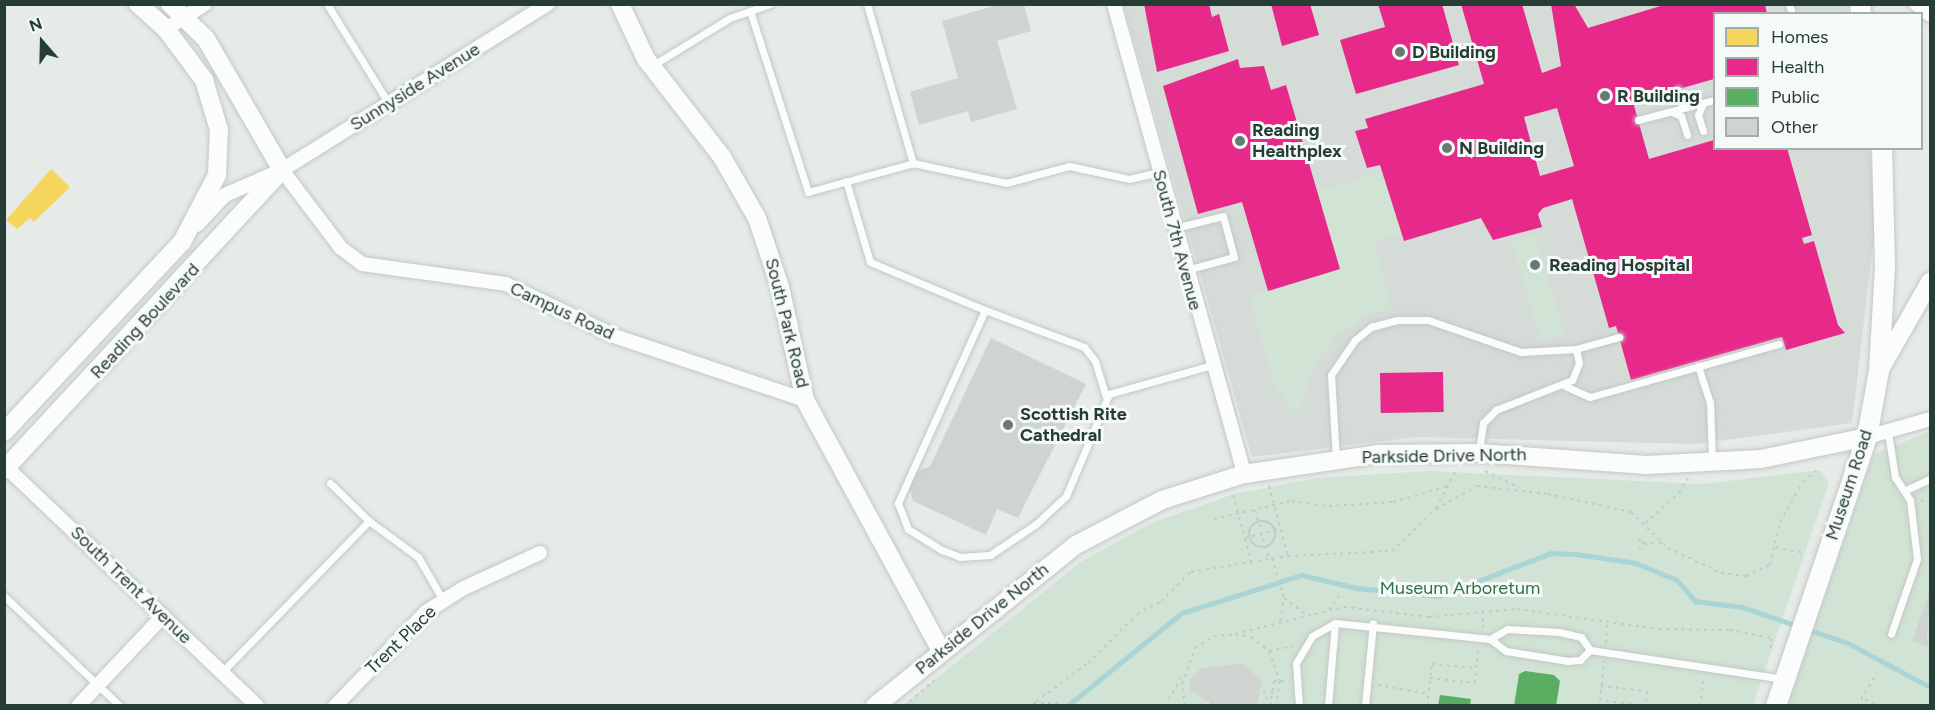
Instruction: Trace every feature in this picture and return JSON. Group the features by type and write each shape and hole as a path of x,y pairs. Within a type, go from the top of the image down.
{"main road":[{"name":"Museum Road","path":"1776,705 1866,437 1879,370 1885,267 1882,150"}],"street":[{"name":"Reading Boulevard","path":"138,4 166,29 207,87 219,130 217,175 182,242"},
{"path":"170,4 206,39 282,170"},
{"path":"166,29 206,4"},
{"name":"Sunnyside Avenue","path":"282,170 548,4"},
{"name":"South Park Road","path":"620,4 651,66 722,157 757,218 780,287 806,400 941,651"},
{"name":"South 7th Avenue","path":"1114,4 1174,229 1244,474"},
{"path":"1916,4 1930,15"},
{"name":"Reading Boulevard","path":"5,468 182,242 225,195 282,170"},
{"name":"Reading Boulevard","path":"4,432 98,352 282,170"},
{"name":"Campus Road","path":"282,170 341,248 362,264 415,276 506,284 617,337 806,400"},
{"path":"1879,370 1930,282"},
{"path":"1866,437 1930,419"},
{"name":"Parkside Drive North","path":"875,705 941,651 1099,531 1162,500 1244,474 1336,459 1712,462 1786,456 1866,437"},
{"name":"South Trent Avenue","path":"5,468 257,705"},
{"name":"Trent Place","path":"335,705 443,600 540,553"},
{"path":"78,705 162,616"}],"lane":[{"path":"327,4 389,104"},
{"path":"651,66 750,10 770,4"},
{"path":"867,4 913,163"},
{"path":"750,10 808,192 913,163 1006,183 1069,166 1129,179 1159,172"},
{"path":"207,87 230,77"},
{"path":"1678,90 1683,104 1691,106"},
{"path":"1638,120 1713,100"},
{"path":"1703,103 1698,115 1703,131"},
{"path":"1672,112 1681,116 1687,135"},
{"path":"846,181 870,262 985,310 1084,347 1095,361 1106,396 1066,496 1018,537 975,558 951,554 916,536 900,513 900,493 985,310"},
{"path":"1174,229 1223,216 1226,226 1234,256 1186,270"},
{"path":"1336,459 1331,375 1355,340 1371,327 1398,320 1428,320 1521,352 1576,349 1619,337"},
{"path":"1565,386 1590,397 1779,344"},
{"path":"1478,461 1488,416 1565,386 1579,363 1576,349"},
{"path":"1106,396 1212,365"},
{"path":"1698,366 1710,402 1712,462"},
{"path":"1888,432 1895,477 1906,490 1917,559 1891,634"},
{"path":"1906,490 1930,479"},
{"path":"330,483 369,521 418,557 443,600"},
{"path":"222,672 369,521"},
{"path":"4,596 120,705"},
{"path":"1328,705 1335,623"},
{"path":"1299,705 1294,681 1304,647 1335,623 1373,623 1490,639 1506,651 1568,661 1580,660 1590,650"},
{"path":"1365,705 1373,623"},
{"path":"1490,639 1507,629 1546,630 1581,637 1590,650 1786,679"}],"path":[{"path":"1436,508 1457,461 1467,469"},
{"path":"1478,461 1522,490"},
{"path":"1645,523 1686,486 1686,463"},
{"path":"1032,704 1088,663 1178,580 1204,568 1252,564 1271,558 1392,551 1436,508 1477,486 1522,490 1607,506 1645,523 1663,543 1730,576 1759,572 1770,565 1793,498 1816,471"},
{"path":"1269,485 1288,556"},
{"path":"1214,519 1238,515 1273,504 1393,502 1447,486"},
{"path":"1232,491 1252,564"},
{"path":"1255,510 1284,598 1280,621"},
{"path":"1267,519 1271,531 1275,544 1257,550 1249,524 1267,519"},
{"path":"1245,538 1280,529"},
{"path":"1638,539 1644,544"},
{"path":"1639,549 1644,544 1663,543"},
{"path":"1775,546 1805,553"},
{"path":"1329,611 1339,596"},
{"path":"1284,598 1305,614"},
{"path":"1480,638 1483,610"},
{"path":"1547,621 1548,614"},
{"path":"1165,705 1186,669 1195,648 1214,636 1251,637 1269,651 1280,681 1276,705"},
{"path":"1771,638 1771,649"},
{"path":"1269,651 1304,647"},
{"path":"1430,678 1475,683 1477,662"},
{"path":"1427,705 1432,664 1476,668"},
{"path":"1185,705 1182,684 1186,669"},
{"path":"1857,705 1865,699 1877,673"},
{"path":"1700,705 1704,675"},
{"path":"1601,686 1647,691 1646,705 1599,700 1601,686 1602,680"},
{"path":"1270,705 1274,693 1274,681 1294,681"},
{"path":"1367,684 1428,693"},
{"path":"1263,692 1274,693"},
{"path":"1263,705 1269,693"},
{"path":"1865,699 1877,705"},
{"path":"1211,705 1213,700"},
{"path":"1032,704 1062,703"}],"shaded area":[{"name":"Reading Hospital","path":"1124,5 1846,5 1847,12 1713,12 1713,150 1870,150 1875,228 1852,423 1695,444 1417,437 1252,457"}],"green space":[{"path":"1382,172 1402,233 1374,242 1392,309 1366,314 1335,337 1311,370 1301,408 1290,410 1284,391 1276,392 1249,296 1340,269 1318,192"},
{"path":"1534,234 1564,333 1541,340 1511,241"},
{"path":"1930,431 1930,705 1787,706 1874,454"},
{"name":"Museum Arboretum","path":"1820,470 1829,482 1753,705 902,706 1082,561 1151,523 1234,494 1317,478 1428,471 1702,484"}],"building: Homes":[{"path":"51,169 70,187 34,222 30,218 17,229 6,220"}],"building: Health":[{"path":"1144,4 1209,4 1212,17 1219,14 1229,51 1157,72"},
{"path":"1271,4 1310,4 1319,35 1282,46"},
{"name":"D Building","path":"1378,4 1442,4 1459,65 1356,94 1340,40 1385,27"},
{"path":"1461,4 1522,4 1542,73 1561,66 1551,4 1574,4 1588,28 1667,4 1765,4 1767,12 1713,12 1713,79 1633,102 1649,159 1713,140 1713,150 1788,150 1812,235 1802,238 1804,244 1814,241 1838,325 1845,333 1786,350 1782,337 1631,380 1616,326 1609,328 1572,199 1543,208 1538,214 1542,227 1493,240 1481,218 1404,241 1380,165 1367,168 1355,131 1368,128 1365,119 1484,84","holes":["1557,108 1574,166 1540,176 1524,117"]},
{"name":"Reading Healthplex","path":"1238,59 1240,68 1264,66 1271,90 1286,85 1340,269 1268,291 1242,202 1198,214 1163,86"},
{"path":"1443,372 1444,412 1381,413 1380,373"}],"building: Public":[{"path":"1525,671 1554,675 1560,681 1556,706 1514,706 1519,674"},
{"path":"1440,695 1471,699 1470,706 1438,706"}],"building: Other":[{"path":"1000,4 1024,4 1031,31 997,41 1017,109 971,122 968,111 919,125 910,92 958,78 942,21"},
{"name":"Scottish Rite Cathedral","path":"991,338 1086,384 1018,518 997,509 986,535 913,501 908,483 912,474 930,466"},
{"path":"1930,591 1927,638 1929,647 1912,641"},
{"path":"1241,663 1262,680 1257,706 1215,706 1190,690 1190,680 1200,669"}],"waterway":[{"path":"1067,706 1182,613 1302,575 1357,588 1439,596 1551,553 1576,554 1636,563 1677,580 1695,601 1742,607 1798,626"},
{"path":"1806,629 1848,643 1930,687"}],"place":[{"name":"D Building","path":"1400,52"},
{"name":"R Building","path":"1605,96"},
{"name":"Reading Healthplex","path":"1240,141"},
{"name":"N Building","path":"1447,148"},
{"name":"Reading Hospital","path":"1535,265"},
{"name":"Scottish Rite Cathedral","path":"1008,425"}]}
